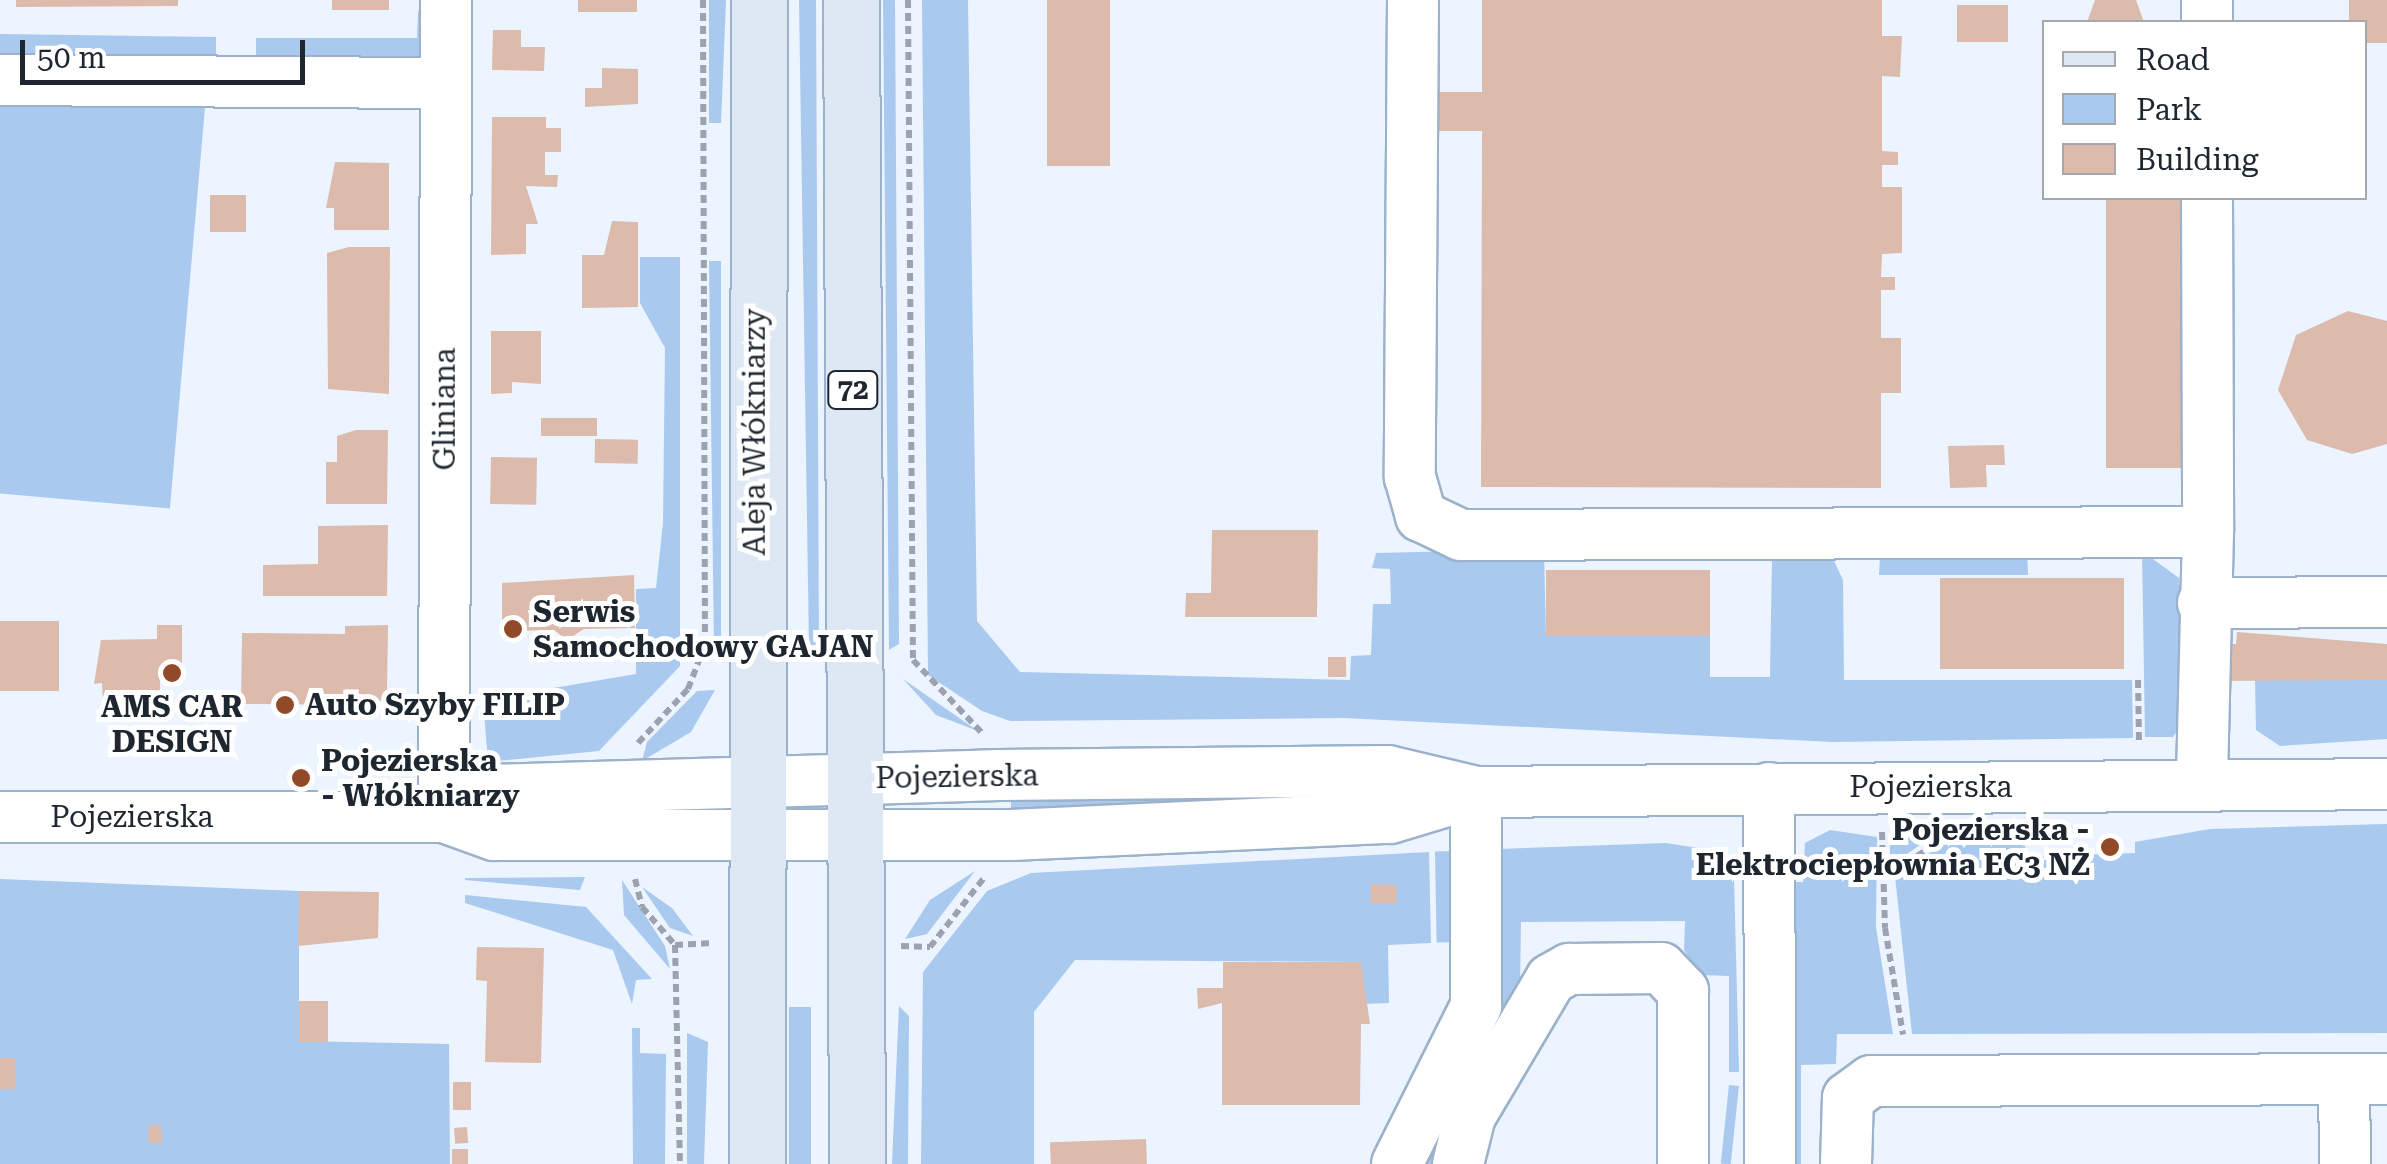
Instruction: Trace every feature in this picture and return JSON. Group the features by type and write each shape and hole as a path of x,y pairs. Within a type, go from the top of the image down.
{"main road":[{"name":"Aleja Włókniarzy","path":"756,1164 760,0"},
{"name":"72","path":"851,0 857,1164"}],"street":[{"name":"Gliniana","path":"444,817 446,0"},
{"path":"1413,0 1410,477 1421,516 1461,535 2208,532"},
{"path":"0,80 446,83"},
{"path":"2202,786 2203,603 2208,532 2208,200"},
{"path":"2203,603 2387,602"},
{"name":"Pojezierska","path":"444,817 491,790 855,780 1388,771 1476,792 2387,784"},
{"path":"1769,788 1770,1164"},
{"path":"1397,1164 1476,1006 1476,792"},
{"name":"Pojezierska","path":"0,817 444,817 494,835 856,836 1390,818 1476,792"},
{"path":"1458,1164 1470,1116 1551,979 1569,969 1661,968 1682,991 1683,1164"},
{"path":"1846,1164 1848,1098 1872,1082 2366,1079 2345,1164"}],"path":[{"path":"633,755 696,679 705,645 703,0"},
{"path":"908,0 918,676"},
{"path":"908,676 918,676 984,725"},
{"path":"2138,680 2139,746"},
{"path":"1880,817 1903,1034"},
{"path":"1884,877 1958,830"},
{"path":"635,879 642,907 675,945 680,1164"},
{"path":"897,946 930,946 984,882"},
{"path":"675,945 700,943"}],"green space":[{"path":"709,0 726,0 721,123 709,123"},
{"path":"799,0 816,0 819,647 809,648"},
{"path":"883,0 895,0 899,644 889,650"},
{"path":"922,0 968,0 977,621 1020,672 1350,680 1351,656 1371,655 1373,604 1391,604 1390,569 1372,568 1376,553 1544,549 1546,636 1710,636 1710,677 1770,677 1772,556 1832,557 1843,580 1844,680 2132,680 2133,738 1833,742 1344,718 1010,721 982,711 928,675"},
{"path":"418,11 426,14 426,56 412,68 256,69 256,38 417,38"},
{"path":"0,34 216,37 216,69 0,58"},
{"path":"0,87 205,105 170,508 0,494"},
{"path":"640,257 680,257 680,666 599,751 488,762 483,700 636,674 636,589 656,588 663,523 665,348 640,303"},
{"path":"709,261 721,261 721,646 714,647"},
{"path":"2027,550 2028,575 1879,575 1880,556"},
{"path":"2142,551 2179,578 2182,725 2173,737 2145,737"},
{"path":"903,679 978,731 936,715"},
{"path":"2255,680 2387,680 2387,739 2280,746 2256,730"},
{"path":"715,690 691,732 642,761 647,742 697,691"},
{"path":"1234,796 1235,798 1011,815 1011,798"},
{"path":"2387,824 2387,1033 1912,1034 1895,876 1942,845 2025,845 2026,857 2135,853 2135,842 2210,829"},
{"path":"1830,830 1877,837 1876,927 1893,1034 1837,1034 1836,1064 1801,1065 1801,1164 1791,1164 1791,882 1803,882 1805,843"},
{"path":"1890,830 1912,831 1934,835 1890,866"},
{"path":"1666,843 1704,849 1734,878 1739,1072 1729,1072 1729,976 1699,975 1684,950 1685,921 1521,922 1520,989 1437,1164 1420,1164 1503,994 1498,849"},
{"path":"1435,851 1458,851 1460,942 1437,942"},
{"path":"1429,852 1431,943 1388,945 1389,1003 1362,1004 1361,962 1075,960 1034,1012 1034,1164 921,1164 923,972 987,891 1031,873"},
{"path":"975,871 927,934 905,939 930,900"},
{"path":"585,877 580,890 465,880 465,878"},
{"path":"0,879 299,891 299,1041 449,1044 450,1164 0,1164"},
{"path":"622,880 665,946 670,969 624,915"},
{"path":"642,887 672,908 693,936 670,928"},
{"path":"465,895 586,907 652,979 636,980 632,1004 613,950 465,903"},
{"path":"899,1006 909,1016 908,1164 892,1164"},
{"path":"789,1007 811,1007 811,1164 789,1164"},
{"path":"632,1028 640,1028 640,1053 666,1054 665,1164 633,1164"},
{"path":"687,1033 708,1042 704,1164 687,1164"},
{"path":"1729,1085 1739,1086 1731,1164 1721,1164"}],"building":[{"path":"16,0 178,0 178,6 16,7"},
{"path":"332,0 389,0 389,10 332,10"},
{"path":"578,0 637,0 637,12 578,12"},
{"path":"1047,0 1110,0 1110,166 1047,166"},
{"path":"1482,0 1882,0 1882,36 1902,36 1900,77 1882,76 1882,151 1898,152 1898,165 1882,165 1882,187 1902,187 1902,253 1882,254 1881,277 1895,277 1895,290 1881,290 1881,338 1901,338 1901,393 1881,393 1881,488 1481,487 1482,131 1435,131 1434,92 1482,92"},
{"path":"2095,0 2136,0 2143,20 2088,20"},
{"path":"2349,0 2387,0 2387,43 2367,43 2367,20 2349,20"},
{"path":"1957,5 2008,5 2008,42 1957,42"},
{"path":"493,30 521,30 521,47 545,47 544,71 492,70"},
{"path":"602,68 638,69 638,104 585,107 585,88 602,88"},
{"path":"492,117 546,117 546,128 561,128 561,152 545,152 545,175 558,175 557,187 526,186 538,224 526,224 526,254 491,255"},
{"path":"335,162 389,163 389,230 334,230 334,208 326,208"},
{"path":"210,195 246,195 246,232 210,232"},
{"path":"2106,200 2187,200 2187,468 2106,468"},
{"path":"612,221 638,222 638,307 582,308 582,255 604,255"},
{"path":"349,247 390,247 389,394 328,389 327,253"},
{"path":"2348,311 2387,321 2387,444 2352,454 2307,440 2278,390 2296,335"},
{"path":"491,331 541,331 541,384 512,382 512,393 491,394"},
{"path":"541,418 597,418 597,436 541,436"},
{"path":"356,430 388,430 387,504 326,504 326,462 337,462 337,436"},
{"path":"595,439 638,440 638,464 595,463"},
{"path":"2004,445 2005,465 1986,465 1987,487 1950,488 1948,446"},
{"path":"491,457 537,458 536,505 490,504"},
{"path":"388,525 387,596 263,596 263,565 318,564 318,526"},
{"path":"1212,530 1318,530 1317,617 1185,617 1186,593 1211,593"},
{"path":"1546,570 1710,570 1710,636 1546,636"},
{"path":"634,575 635,628 584,629 567,640 554,630 502,631 502,583"},
{"path":"1940,578 2124,578 2124,669 1940,669"},
{"path":"0,621 59,621 59,691 0,691"},
{"path":"157,625 182,625 182,674 160,674 160,705 103,705 102,683 94,684 101,640 157,639"},
{"path":"388,625 387,690 378,705 241,704 242,633 345,634 345,626"},
{"path":"2237,632 2387,644 2387,680 2219,681 2220,644 2236,644"},
{"path":"1328,657 1346,657 1346,677 1328,677"},
{"path":"1371,884 1397,885 1396,904 1370,903"},
{"path":"299,891 379,892 378,938 298,946"},
{"path":"477,947 544,948 541,1063 485,1062 487,981 476,980"},
{"path":"1223,962 1361,962 1370,1024 1361,1024 1360,1105 1222,1105 1222,1003 1198,1009 1197,988 1223,988"},
{"path":"299,1001 328,1001 328,1042 299,1042"},
{"path":"0,1058 15,1058 15,1089 0,1089"},
{"path":"453,1082 471,1082 471,1110 453,1110"},
{"path":"161,1125 162,1143 149,1144 148,1126"},
{"path":"467,1127 468,1143 455,1144 454,1128"},
{"path":"1146,1139 1147,1164 1051,1164 1050,1142"},
{"path":"452,1149 468,1149 468,1164 452,1164"}],"place":[{"name":"Serwis Samochodowy GAJAN","path":"513,629"},
{"name":"AMS CAR DESIGN","path":"172,673"},
{"name":"Auto Szyby FILIP","path":"285,705"},
{"name":"Pojezierska - Włókniarzy","path":"301,778"},
{"name":"Pojezierska - Elektrociepłownia EC3 NŻ","path":"2110,847"}]}
